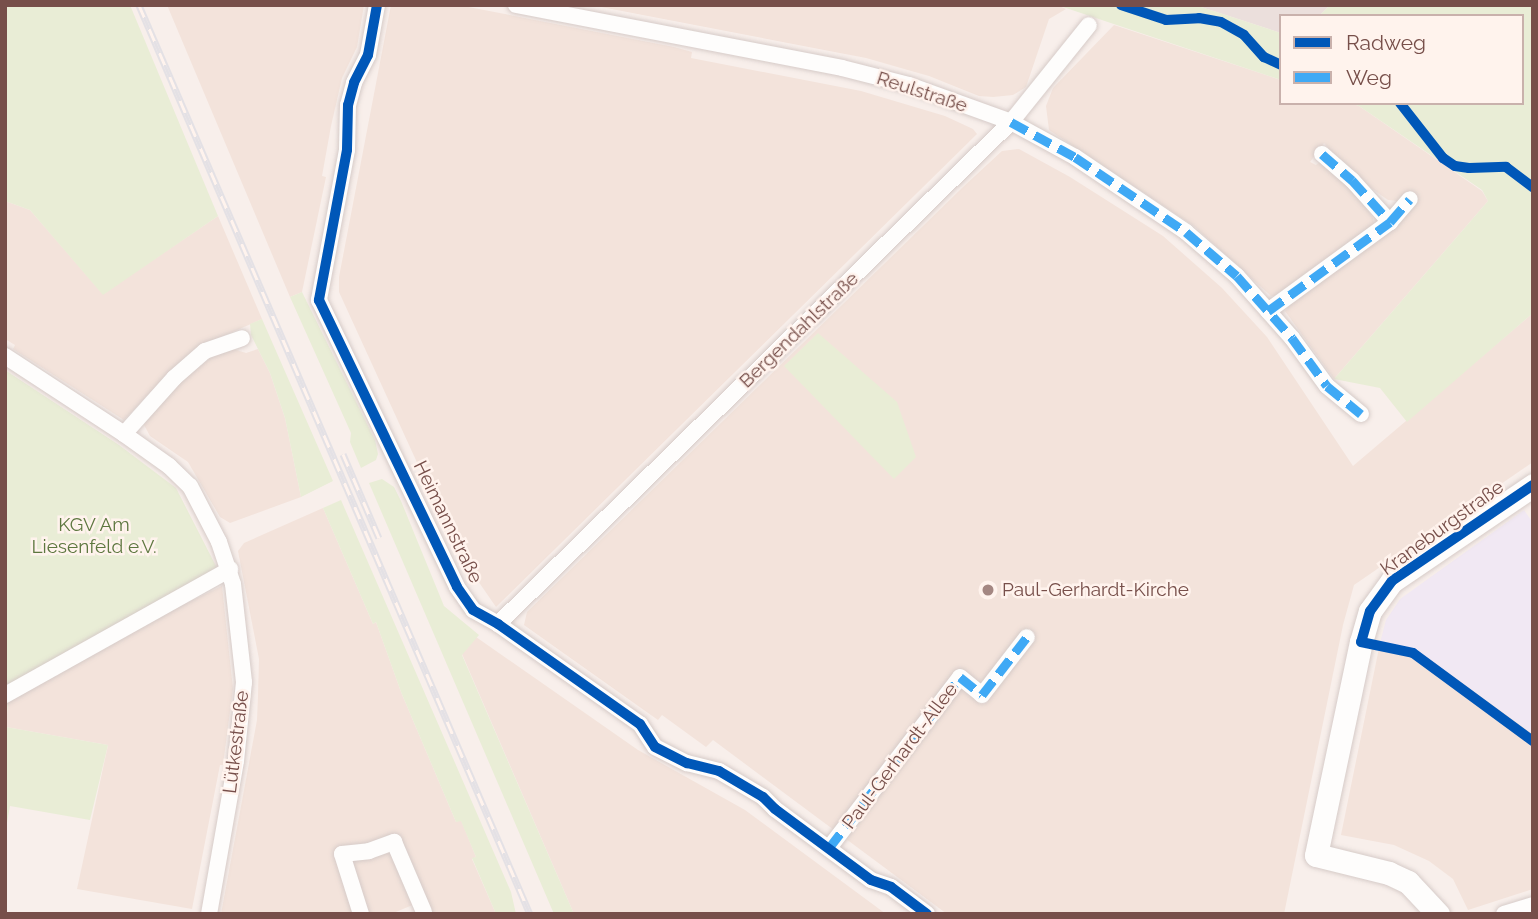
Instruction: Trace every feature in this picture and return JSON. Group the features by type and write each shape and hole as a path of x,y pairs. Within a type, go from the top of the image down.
{"street":[{"name":"Heimannstraße","path":"377,5 368,55 348,105 347,150 319,300 400,462 457,587 472,610 498,624 640,724 655,747 687,763 719,771 763,797 775,809 871,880 891,887 927,914"},
{"name":"Reulstraße","path":"516,5 842,68 909,85 1012,122 1075,157 1186,232 1237,276 1327,386 1361,414"},
{"name":"Bergendahlstraße","path":"498,624 1012,122 1089,25"},
{"path":"1322,154 1352,180 1390,222"},
{"path":"1268,311 1390,222 1410,199"},
{"path":"124,434 174,378 205,351 242,338"},
{"name":"Lütkestraße","path":"5,356 169,466 190,486 230,569 242,643 244,682 236,761 209,914"},
{"name":"Kraneburgstraße","path":"1438,914 1408,882 1389,873 1316,855 1370,611 1392,581 1533,485"},
{"path":"5,695 230,569"},
{"name":"Paul-Gerhardt-Allee","path":"829,848 960,677 982,695 1027,637"},
{"path":"361,914 342,854 369,851 394,842 423,913"},
{"path":"1504,914 1533,905"}],"shaded area":[{"path":"167,5 364,5 357,47 342,78 331,126 322,176 326,177 302,292 290,297"},
{"path":"391,5 458,5 674,47 692,52 691,58 861,91 945,116 973,129 977,134 496,607 458,552 339,292 339,277"},
{"path":"591,5 1057,5 1066,9 1049,19 1026,87 1013,95 993,97 979,96 929,76 866,58"},
{"path":"1195,5 1330,5 1321,14 1279,14 1279,32"},
{"path":"1114,25 1279,79 1279,105 1359,106 1482,191 1488,201 1334,379 1285,311 1293,301 1416,201 1405,192 1398,201 1388,200 1350,173 1324,143 1310,162 1316,165 1320,162 1353,189 1373,218 1374,225 1280,295 1271,296 1194,226 1049,130 1046,106 1053,88"},
{"path":"1019,149 1070,177 1163,236 1222,288 1267,337 1353,466 1533,313 1533,462 1354,585 1343,625 1284,914 947,914 713,740 706,747 662,715 658,720 524,625 527,612 963,187 1002,151"},
{"path":"5,201 30,210 103,294 218,216 262,319 214,340 163,379 124,420 13,349 15,345 5,339"},
{"path":"233,349 246,353 258,349 270,373 285,418 301,497 230,523 220,517 188,462 150,436 143,423 179,383 214,355"},
{"path":"323,508 373,624 376,622 401,692 456,822 461,820 476,857 472,859 496,914 433,914 427,899 391,914 221,914 257,720 259,659 238,551 244,543"},
{"path":"1524,510 1533,523 1533,734 1417,650 1380,643 1386,620 1400,599"},
{"path":"222,586 233,689 223,765 220,765 192,909 77,889 108,745 6,727 8,702 168,612"},
{"path":"476,637 638,750 745,810 886,914 574,914 462,654"},
{"path":"1380,643 1417,650 1533,734 1533,889 1468,910 1453,879 1429,861 1394,845 1341,835"}],"green space":[{"path":"5,5 130,5 218,216 103,295 30,210 5,201"},
{"path":"1057,5 1195,5 1279,32 1279,79"},
{"path":"1330,5 1533,5 1533,313 1407,422 1380,388 1334,379 1488,201 1482,190 1356,105 1524,105 1524,14 1321,14"},
{"path":"302,292 375,440 378,454 376,460 361,468 350,442 351,433 290,297"},
{"path":"262,319 333,481 301,497 285,418 270,373 251,335 250,324"},
{"path":"818,333 897,402 916,457 894,479 784,366"},
{"name":"KGV Am Liesenfeld e.V.","path":"5,370 119,445 176,488 217,568 9,687 6,727 108,745 90,820 10,806 5,834"},
{"path":"382,479 394,487 401,501 444,606 479,635 462,655 574,914 554,914 369,483"},
{"path":"341,500 511,892 516,914 496,914 472,858 476,857 461,821 456,822 401,692 376,622 373,624 323,508"}],"railway":[{"path":"139,5 530,914"},
{"path":"343,454 379,538"}],"marked path":[{"path":"1011,122 1075,157 1186,232 1237,276 1292,338 1327,386 1361,414"},
{"path":"1322,154 1352,180 1390,222"},
{"path":"1268,311 1390,222 1410,199"},
{"path":"829,848 960,677 982,695 1027,637"}],"cycle path":[{"path":"377,5 368,55 354,83 348,105 347,150 319,300 457,587 473,610 498,624 640,724 655,747 687,763 719,771 763,797 775,809 871,880 891,887 927,914"},
{"path":"1121,5 1166,20 1199,18 1221,22 1244,35 1264,57 1279,64"},
{"path":"1402,105 1443,158 1455,166 1506,167 1533,187"},
{"path":"1533,485 1392,581 1370,611 1361,642 1413,653 1533,741"}],"place":[{"name":"Paul-Gerhardt-Kirche","path":"988,590"}]}
